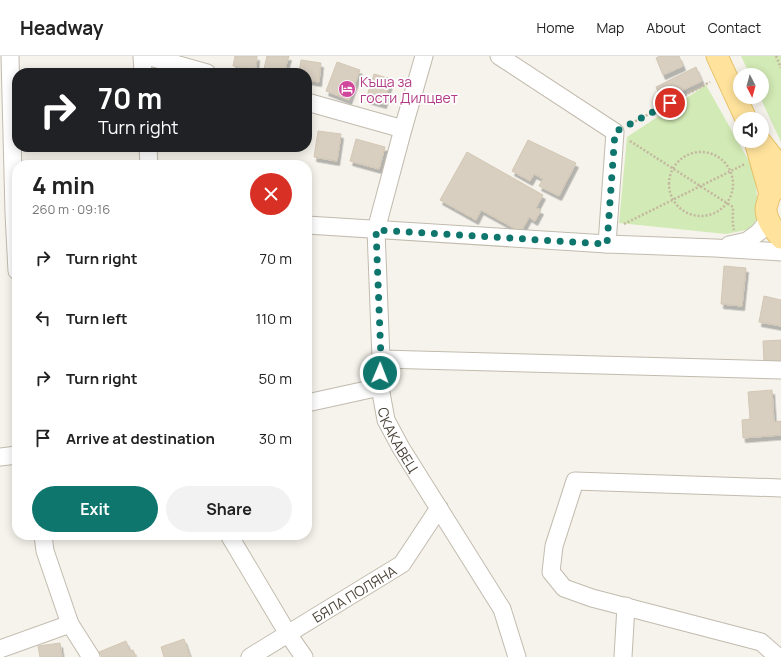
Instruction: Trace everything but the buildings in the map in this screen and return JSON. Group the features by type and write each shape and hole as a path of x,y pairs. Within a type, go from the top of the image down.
{"main road":[{"path":"721,65 743,112"},
{"path":"759,148 776,190 766,209 768,221 781,238"},
{"path":"760,148 781,168"}],"street":[{"path":"10,56 10,213 12,230"},
{"path":"142,56 143,68"},
{"path":"148,56 190,68"},
{"name":"СКАКАВЕЦ","path":"424,56 376,230 381,359 380,387 386,420 401,448 502,609 517,657"},
{"path":"499,56 615,132 608,238"},
{"path":"312,103 403,129"},
{"path":"715,248 747,241 759,232 768,221"},
{"path":"312,225 376,230 608,238 715,248 781,252"},
{"path":"381,359 781,370"},
{"path":"312,402 380,387"},
{"path":"0,457 12,456"},
{"path":"778,657 761,642 592,598 564,588 551,572 554,546 575,481 781,488"},
{"name":"БЯЛА ПОЛЯНА","path":"250,657 402,564 439,508"},
{"path":"43,540 45,551 70,624 91,657"},
{"path":"233,540 288,634 304,657"},
{"path":"623,657 626,606"},
{"path":"0,649 70,624"}],"path":[{"path":"776,56 781,68"},
{"path":"721,65 615,132 733,208 733,228 741,242"},
{"path":"608,238 674,199 730,171 756,148"},
{"path":"702,152 712,154 721,160 730,171 733,188 730,198 724,206 715,212 705,215 695,215 685,212 677,205 671,196 669,186 670,175 682,158 702,152"}],"green space":[{"path":"741,56 781,56 781,142 769,116 769,112 767,112 763,104 769,104 769,68 747,68"},
{"path":"706,85 733,133 733,148 742,148 754,170 759,214 751,229 726,234 619,223 627,137"}],"place":[{"name":"Къща за гости Дилцвет","path":"347,89"}],"route":[{"path":"380,373 381,359 376,230 607,244 615,132 670,103"}]}
